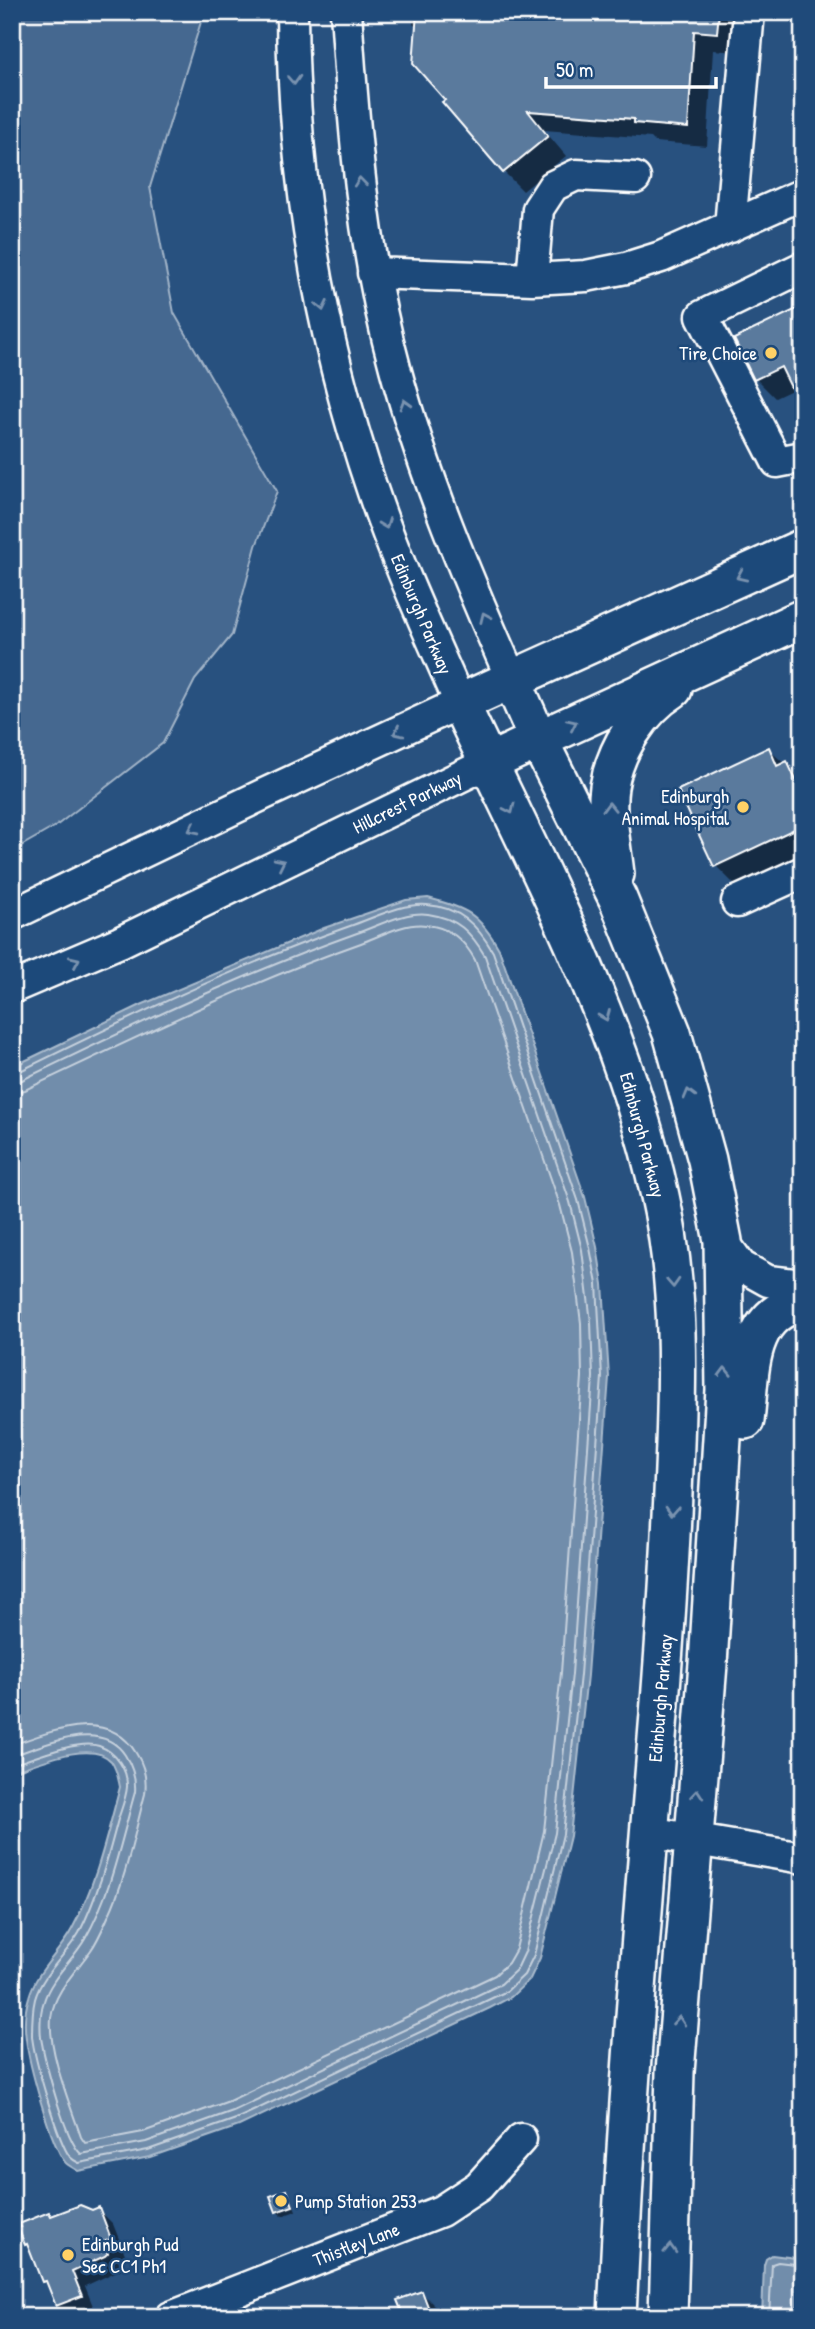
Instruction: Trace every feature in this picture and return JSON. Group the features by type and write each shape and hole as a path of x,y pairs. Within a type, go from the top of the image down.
{"main road":[{"path":"460,703 803,548"},
{"name":"Hillcrest Parkway","path":"488,763 803,618"},
{"path":"618,899 608,812 614,765 628,737 645,713 668,692 736,649"},
{"path":"512,680 538,739 618,899 672,1033 706,1160 723,1256 726,1390 675,2072 668,2317"},
{"name":"Edinburgh Parkway","path":"460,703 614,1038 633,1095 661,1198 672,1266 678,1382 669,1584 630,2073 617,2317"},
{"path":"661,1198 684,1238 706,1260 723,1256"},
{"path":"711,1613 732,1536 753,1351 761,1329 776,1311 803,1302"}],"street":[{"name":"Edinburgh Parkway","path":"292,12 295,107 303,192 332,354 377,506 460,703"},
{"path":"346,12 358,164 373,273 394,368 446,527 512,680"},
{"path":"730,227 749,12"},
{"path":"532,279 538,209 554,186 576,175 635,178"},
{"path":"373,273 532,279 586,276 662,257 802,195"},
{"path":"803,267 702,316 776,462 803,457"},
{"path":"12,915 460,703"},
{"name":"Hillcrest Parkway","path":"12,988 120,942 488,763"},
{"path":"737,902 803,872"},
{"path":"723,1256 768,1281 803,1285"},
{"path":"723,1256 742,1283 803,1293"},
{"path":"649,1832 803,1858"},
{"name":"Thistley Lane","path":"171,2317 441,2211 479,2186 521,2139"}],"shaded area":[{"path":"12,12 204,12 150,187 174,313 277,491 256,546 232,635 195,680 163,743 56,826 12,851"}],"water":[{"path":"428,898 453,905 471,914 485,928 499,949 585,1197 603,1284 609,1377 587,1675 570,1836 540,1958 530,1979 511,1997 239,2126 150,2157 78,2171 65,2162 47,2121 28,2051 26,2013 32,1988 67,1937 88,1895 120,1787 111,1761 91,1752 63,1755 12,1772 12,1067 141,1005 324,928 406,900"},
{"path":"772,2255 803,2259 803,2317 762,2317 764,2265 766,2259"}],"building":[{"path":"417,12 719,12 717,33 694,31 688,128 634,123 634,119 528,111 548,136 503,173 413,64"},
{"name":"Tire Choice","path":"803,306 803,412 781,367 754,380 734,339"},
{"name":"Edinburgh Animal Hospital","path":"769,747 777,766 787,761 803,795 803,798 797,800 803,813 803,825 714,867 678,790"},
{"name":"Pump Station 253","path":"287,2190 293,2206 276,2212 270,2196"},
{"name":"Edinburgh Pud Sec CC1 Ph1","path":"80,2205 92,2210 99,2207 111,2239 103,2242 108,2253 72,2271 82,2296 56,2306 18,2228 21,2227 19,2224 49,2212 51,2216"},
{"path":"422,2291 432,2317 404,2317 397,2300"}],"place":[{"name":"Tire Choice","path":"771,353"},
{"name":"Edinburgh Animal Hospital","path":"743,807"},
{"name":"Pump Station 253","path":"281,2201"},
{"name":"Edinburgh Pud Sec CC1 Ph1","path":"68,2255"}]}
